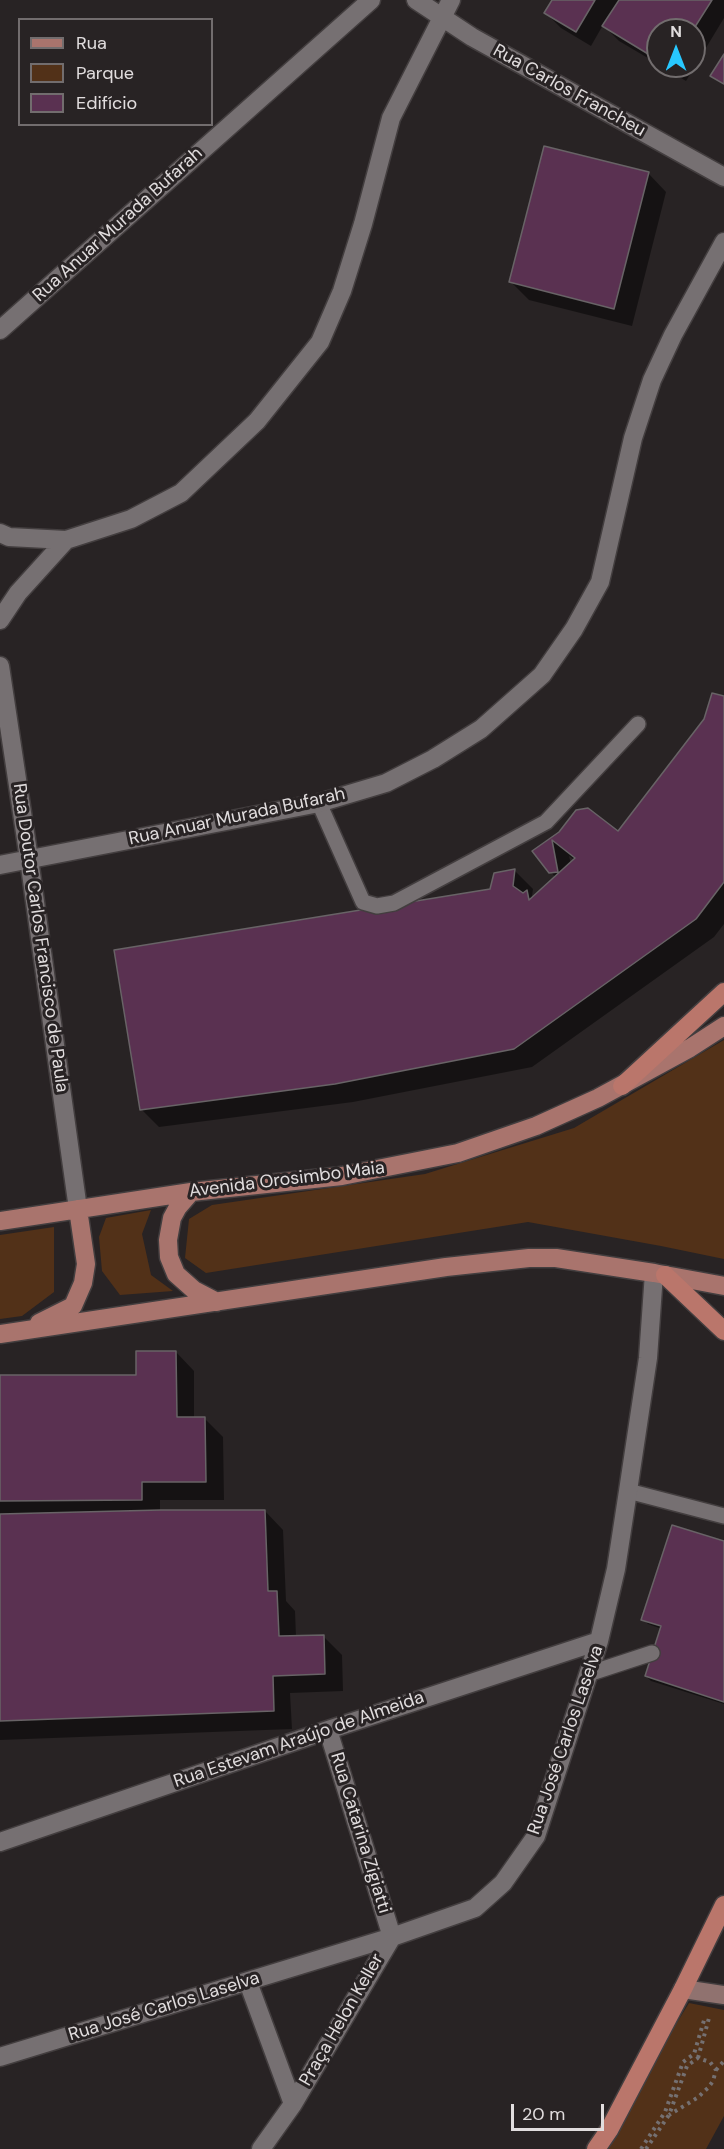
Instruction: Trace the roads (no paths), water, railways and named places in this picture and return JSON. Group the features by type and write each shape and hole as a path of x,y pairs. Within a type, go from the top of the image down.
{"highway":[{"path":"622,1086 724,992"},
{"path":"660,1274 724,1331"},
{"path":"596,2149 609,2130 683,1989 724,1905"}],"main road":[{"name":"Avenida Orosimbo Maia","path":"0,1221 191,1192 342,1176 458,1153 536,1126 622,1086 724,1026"},
{"path":"191,1192 172,1218 168,1240 170,1257 176,1274 194,1290 217,1302"},
{"path":"24,1331 72,1306 83,1283 86,1264 78,1209"},
{"path":"0,1334 446,1267 529,1258 556,1258 724,1286"},
{"path":"683,1989 717,1994"}],"street":[{"name":"Rua Anuar Murada Bufarah","path":"0,330 371,0"},
{"name":"Rua Carlos Francheu","path":"416,0 472,37 724,177"},
{"path":"0,532 9,537 66,540 131,519 181,493 257,421 320,342 342,291 363,224 391,118 451,0"},
{"name":"Rua Anuar Murada Bufarah","path":"0,865 319,803 386,783 433,759 481,729 542,675 574,629 600,582 633,438 652,380 673,335 724,242"},
{"path":"0,620 18,593 66,540"},
{"name":"Rua Doutor Carlos Francisco de Paula","path":"0,666 78,1209"},
{"name":"Rua José Carlos Laselva","path":"0,2057 392,1937 475,1908 502,1883 536,1836 599,1641 616,1569 660,1274"},
{"name":"Rua Estevam Araújo de Almeida","path":"0,1842 328,1730 599,1641"},
{"name":"Rua Catarina Zigiatti","path":"328,1730 392,1937"},
{"name":"Praça Helon Keller","path":"261,2149 293,2104 392,1937"},
{"path":"248,1982 293,2104"}],"lane":[{"path":"319,803 363,902 377,906 394,903 546,822 638,724"},
{"path":"628,1491 724,1516"},
{"path":"588,1674 652,1653"}]}
